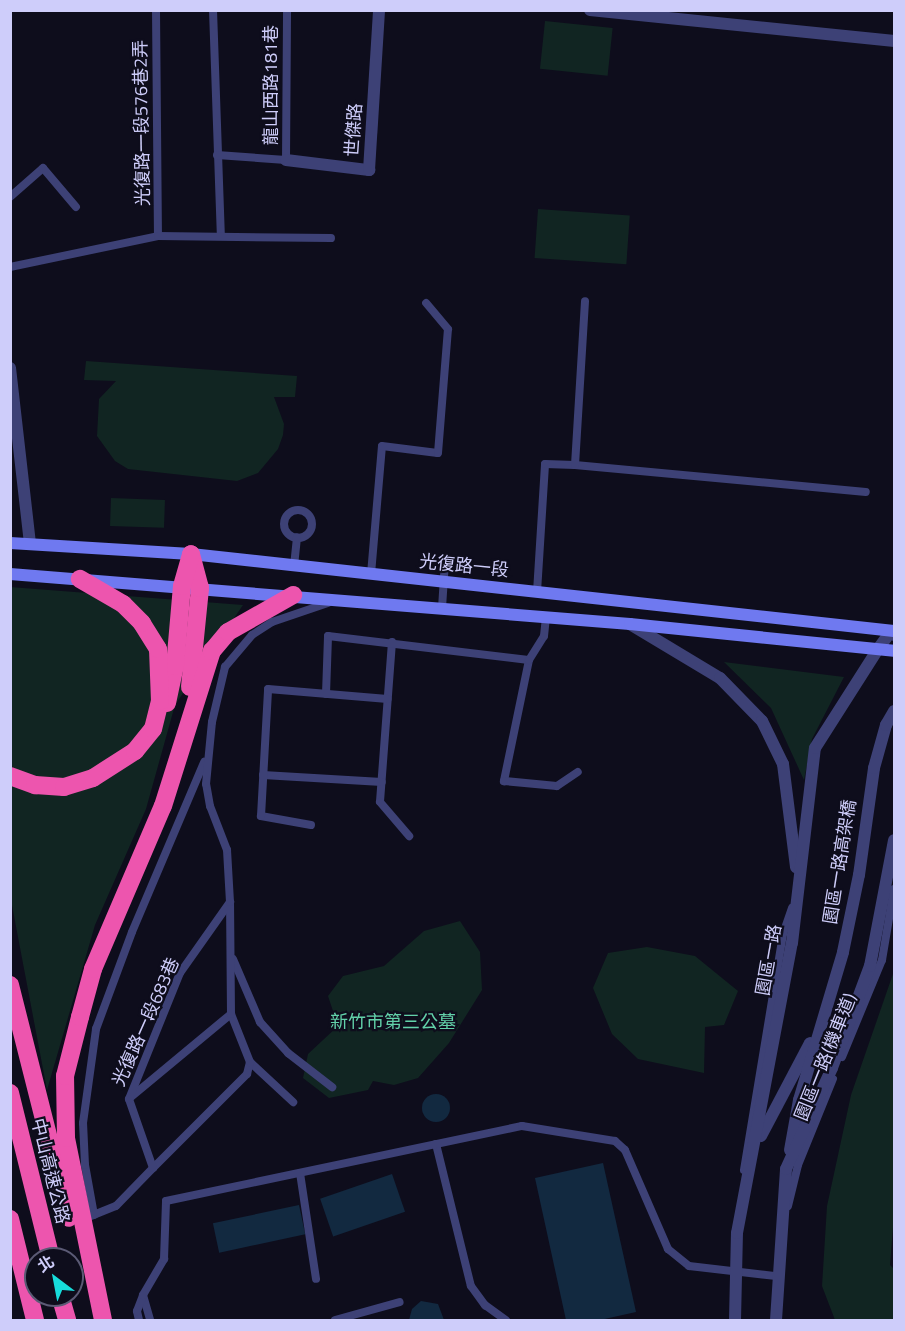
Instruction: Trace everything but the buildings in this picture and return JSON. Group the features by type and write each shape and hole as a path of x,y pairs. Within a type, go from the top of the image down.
{"highway":[{"path":"10,776 35,785 64,787 113,767 135,752 153,729 172,687 182,586 191,554"},
{"path":"179,754 192,676 200,588 191,554"},
{"path":"80,579 123,604 142,623 158,649 160,701 153,729"},
{"path":"101,1320 69,1159 65,1076 93,969 163,806 212,651 228,632 293,596"},
{"path":"10,985 58,1181 101,1320"},
{"name":"中山高速公路","path":"10,1093 48,1247"},
{"path":"10,1219 35,1320"}],"main road":[{"name":"光復路一段","path":"10,543 191,554 894,631"},
{"path":"10,574 182,586 630,624 894,651"}],"street":[{"name":"世傑路","path":"286,160 369,170 379,10"},
{"path":"590,10 699,16 894,41"},
{"path":"10,368 16,457 30,544"},
{"path":"630,624 720,678 762,721 783,764 798,890"},
{"name":"園區一路","path":"735,1320 737,1233 798,890 815,748 878,650 894,631"},
{"name":"園區一路高架橋","path":"823,1021 860,875 874,768 886,725 894,711"},
{"path":"786,1169 832,1068 870,966 894,840"},
{"path":"753,1153 823,1021"},
{"path":"776,1320 776,1276 786,1169 798,1100 823,1021"}],"lane":[{"name":"光復路一段576巷2弄","path":"156,10 158,236"},
{"path":"213,10 221,236"},
{"name":"龍山西路181巷","path":"286,160 287,10"},
{"path":"217,155 286,160"},
{"path":"10,197 43,168 76,207"},
{"path":"10,267 158,236 331,238"},
{"path":"575,465 585,301"},
{"path":"371,574 382,446 438,453 448,329 426,303"},
{"path":"537,592 545,464 866,492"},
{"path":"294,566 297,537"},
{"path":"442,608 445,562"},
{"path":"94,1215 85,1165 83,1122 96,1029 132,932 206,758 217,691 225,667 237,650 272,622 340,600"},
{"path":"546,617 544,636 528,660 504,781 556,786 578,772"},
{"path":"326,694 328,636 528,660"},
{"path":"392,642 380,802 409,836"},
{"path":"311,825 261,816 268,689 388,699"},
{"path":"206,758 210,806 227,850 231,1014 250,1062 293,1102"},
{"path":"263,775 382,782"},
{"name":"園區一路(機車道)","path":"780,1236 798,1165 882,960 894,889"},
{"path":"737,1233 766,1028 783,934 798,890"},
{"name":"光復路一段683巷","path":"153,1168 129,1099 180,973 230,902"},
{"path":"231,954 260,1022 288,1053 332,1087"},
{"path":"129,1099 231,1014"},
{"path":"86,1218 116,1206 236,1088 250,1062"},
{"path":"139,1320 137,1311 143,1295 164,1260 166,1201 522,1126 615,1141 625,1150 668,1249 689,1266 776,1276"},
{"path":"436,1144 471,1286 485,1305 506,1320"},
{"path":"300,1173 316,1279"},
{"path":"143,1295 150,1320"},
{"path":"335,1320 400,1302"}],"green space":[{"path":"545,21 613,28 608,76 540,69"},
{"path":"538,209 630,215 626,264 535,258"},
{"path":"86,361 297,376 295,397 274,397 284,424 283,435 278,449 258,473 237,481 128,469 115,461 97,436 99,399 116,381 84,380"},
{"path":"111,498 165,500 164,528 110,526"},
{"path":"10,587 243,605 175,705 146,809 95,925 47,1090 11,900"},
{"path":"724,662 844,677 812,739 804,780 771,708"},
{"name":"新竹市第三公墓","path":"460,921 480,952 482,990 449,1043 418,1078 394,1085 373,1081 368,1090 329,1098 303,1078 308,1054 338,1026 328,996 343,976 384,966 424,931"},
{"path":"647,947 695,956 738,991 724,1025 705,1027 704,1073 638,1059 612,1034 593,988 608,953"},
{"path":"894,971 894,1215 890,1265 894,1269 894,1320 835,1320 822,1286 827,1206 851,1095"}],"water":[{"path":"436,1094 446,1098 450,1108 446,1118 436,1122 426,1118 422,1108 426,1098"},
{"path":"603,1163 636,1312 600,1320 566,1320 535,1178"},
{"path":"392,1174 405,1212 333,1237 320,1199"},
{"path":"299,1205 305,1234 219,1253 213,1223"},
{"path":"421,1301 438,1304 444,1320 409,1320 412,1309"}]}
